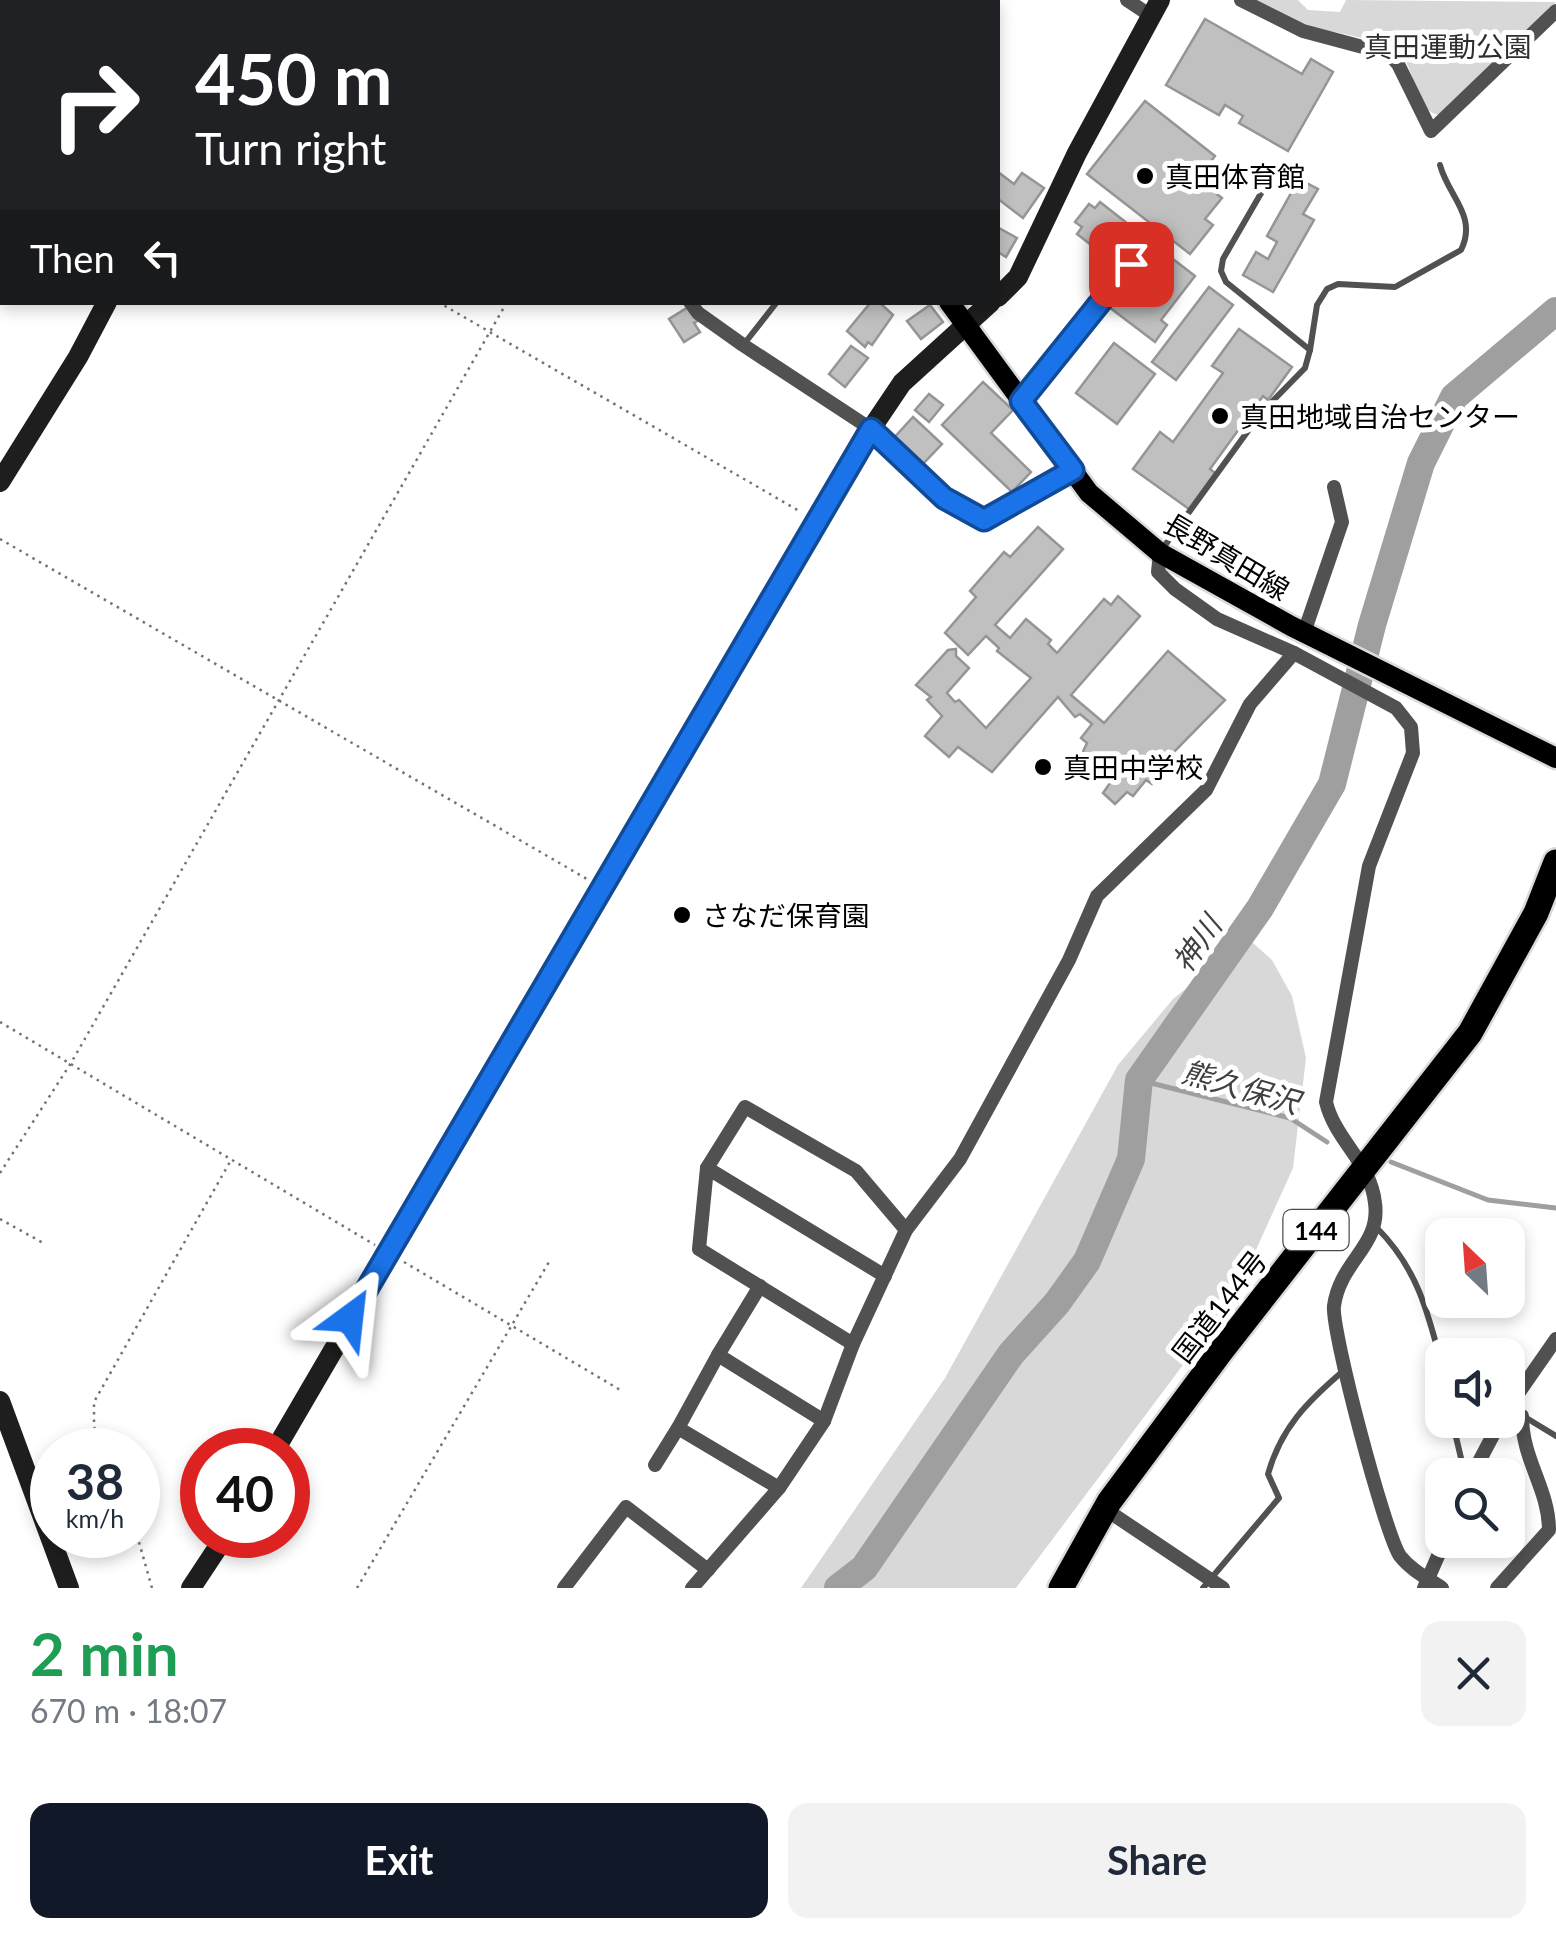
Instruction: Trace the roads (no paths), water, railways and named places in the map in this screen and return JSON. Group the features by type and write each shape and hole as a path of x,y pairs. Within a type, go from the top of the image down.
{"highway":[{"name":"国道144号","path":"1061,1588 1105,1509 1222,1350 1470,1033 1536,913 1556,862"}],"main road":[{"name":"長野真田線","path":"951,305 1089,493 1160,553 1432,699 1556,758"}],"street":[{"path":"1000,295 1018,277 1077,153 1155,8 1128,0"},
{"path":"1241,0 1303,31 1388,54 1398,64 1432,132 1556,11"},
{"path":"0,482 78,357 105,305"},
{"path":"692,305 743,345 871,429 944,498 984,520 1073,470"},
{"path":"288,1428 871,429 902,383 987,305"},
{"path":"1309,630 1342,522 1334,487"},
{"path":"1160,553 1158,572 1216,619 1294,653 1396,708 1411,727 1413,753 1368,866 1326,1102 1330,1119 1365,1168 1375,1199 1377,1228 1344,1272 1334,1307 1382,1514 1398,1553 1432,1585 1440,1558"},
{"path":"692,1588 779,1488 824,1421 853,1344 906,1230 960,1160 1069,960 1097,896 1206,790 1250,704 1294,653"},
{"path":"853,1344 699,1249 707,1168 745,1107 856,1172 906,1230"},
{"path":"707,1168 885,1276"},
{"path":"654,1465 760,1286"},
{"path":"1525,1383 1556,1339"},
{"path":"718,1355 824,1421"},
{"path":"0,1401 69,1588"},
{"path":"678,1428 779,1488"},
{"path":"1498,1588 1549,1530 1549,1511 1522,1438"},
{"path":"564,1588 626,1508 708,1570"},
{"path":"1105,1509 1206,1583 1224,1588"},
{"path":"191,1588 211,1558"}],"lane":[{"path":"1160,553 1261,413 1305,368 1317,306 1327,288 1338,284 1395,287 1461,250 1466,229 1464,212 1440,166"},
{"path":"1271,176 1223,258 1221,271 1226,282 1310,350"},
{"path":"1021,401 1094,303 1131,264"},
{"path":"743,345 775,305"},
{"path":"1377,1228 1404,1254 1434,1338"},
{"path":"1206,1583 1279,1498 1268,1474 1275,1449 1301,1407 1346,1369"},
{"path":"1525,1418 1556,1436"}],"waterway":[{"name":"神川","path":"838,1588 864,1568 1011,1354 1057,1303 1087,1261 1131,1159 1139,1080 1260,908 1332,784 1372,625 1421,463 1454,397 1556,311"},
{"name":"熊久保沢","path":"1139,1080 1290,1118 1327,1142"},
{"name":"熊久保沢","path":"1391,1162 1488,1200 1556,1208"}],"place":[{"name":"真田体育館","path":"1145,176"},
{"name":"真田地域自治センター","path":"1220,416"},
{"name":"真田中学校","path":"1043,767"},
{"name":"さなだ保育園","path":"682,915"}],"park label":[{"name":"真田運動公園","path":"1448,46"}]}
